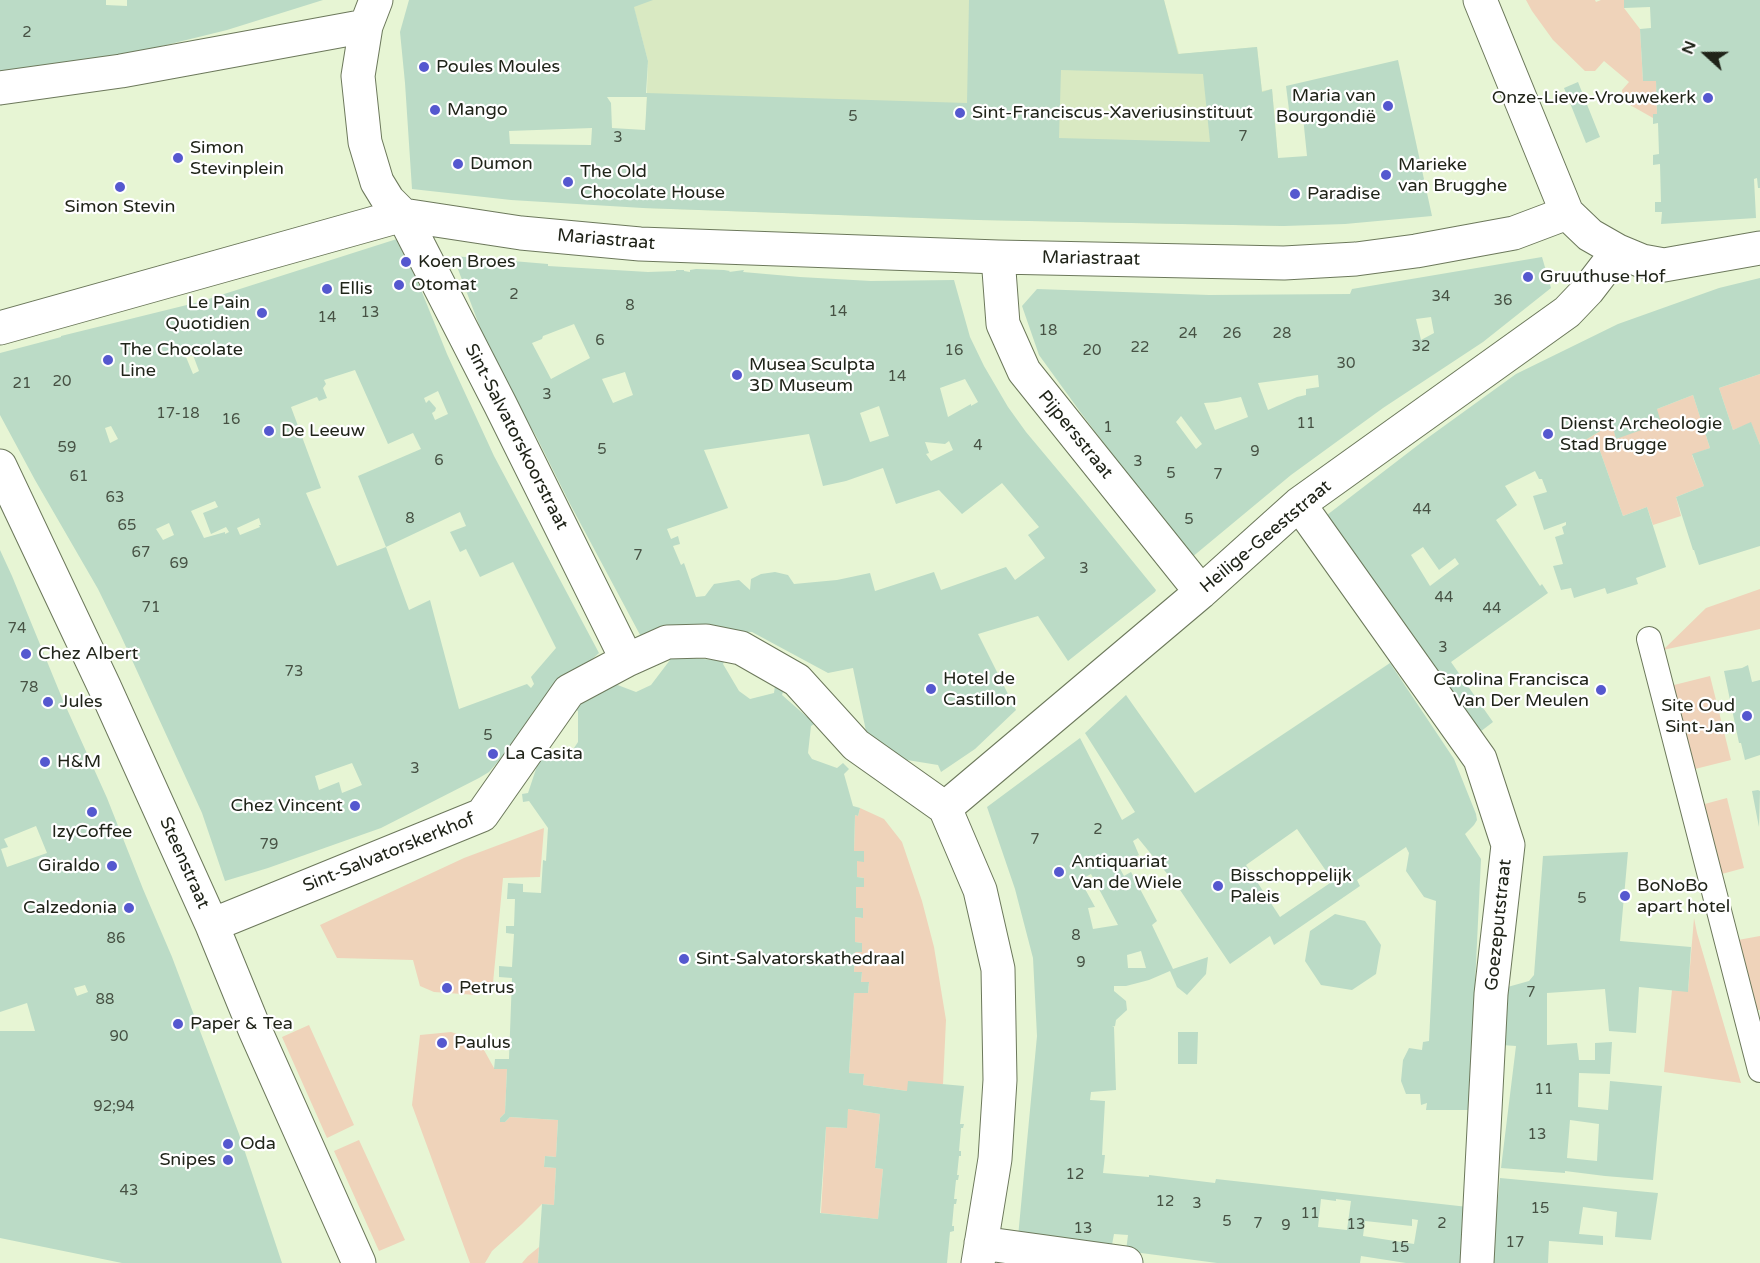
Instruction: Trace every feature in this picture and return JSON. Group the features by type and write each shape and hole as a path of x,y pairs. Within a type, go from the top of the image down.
{"street":[{"path":"1480,0 1567,213 1590,235 1642,261 1664,265 1760,248"},
{"path":"0,88 121,71 371,13 358,76 365,142 377,182 388,200 402,215 0,328"},
{"name":"Mariastraat","path":"402,215 521,232 639,244 998,257 1284,263 1356,259 1416,251 1514,233 1567,213"},
{"name":"Sint-Salvatorskoorstraat","path":"402,215 500,404 627,660"},
{"name":"Heilige-Geeststraat","path":"945,808 1200,592 1299,504 1567,312 1588,290 1618,251"},
{"name":"Pijpersstraat","path":"998,257 1003,324 1024,371 1200,592"},
{"name":"Steenstraat","path":"0,466 104,686 212,925 255,1030 359,1263"},
{"name":"Goezeputstraat","path":"1299,504 1480,759 1508,845 1491,994 1477,1263"},
{"name":"Sint-Salvatorskerkhof","path":"212,925 482,815 569,692 627,660 667,642 706,641 741,648 797,680 856,745 945,808"},
{"path":"945,808 980,890 998,969 1000,1080 994,1159 979,1253 1126,1263"}],"lane":[{"path":"1648,639 1760,1070"}],"shaded area":[{"name":"Sint-Franciscus-Xaveriusinstituut","path":"524,0 1164,0 1179,54 1257,47 1262,91 1272,89 1284,226 978,220 643,208 648,61 632,1"},
{"path":"1526,0 1595,0 1596,2 1624,0 1624,8 1640,29 1643,81 1656,81 1657,114 1653,114 1653,118 1623,101 1622,90 1629,82 1604,61 1595,71 1585,71 1553,40"},
{"path":"1760,374 1760,445 1751,423 1733,430 1719,388"},
{"path":"1693,395 1710,448 1692,455 1704,486 1676,497 1681,516 1653,525 1647,507 1623,516 1599,448 1586,452 1582,442 1612,424 1616,438 1657,409"},
{"path":"1760,589 1760,629 1663,650 1706,608"},
{"path":"1710,676 1731,760 1691,770 1670,686"},
{"path":"1727,798 1744,868 1718,875 1701,805"},
{"path":"860,808 884,819 902,842 922,901 934,947 946,1020 943,1084 907,1091 863,1085 864,1074 849,1073 854,993 868,993 869,983 861,982 862,972 854,972 855,952 862,952 862,943 855,942 855,917 862,918 856,908 856,887 864,887 864,878 857,877 857,861 864,861 864,851 854,851 855,815 858,816"},
{"path":"544,828 540,877 503,878 493,983 479,982 476,995 434,992 420,986 413,960 337,958 320,925 464,858"},
{"path":"1694,918 1741,1083 1664,1072 1672,990 1688,991"},
{"path":"1760,936 1760,1010 1757,1010 1738,940"},
{"path":"309,1025 354,1125 327,1138 282,1037"},
{"path":"451,1032 479,1041 494,1068 507,1069 505,1113 500,1118 500,1122 505,1122 510,1117 558,1120 556,1157 545,1156 544,1167 556,1168 554,1205 542,1204 492,1251 485,1263 470,1263 412,1105 420,1035"},
{"path":"848,1109 880,1114 875,1168 883,1169 878,1219 821,1213 826,1127 846,1128"},
{"path":"359,1140 405,1240 379,1251 334,1151"},
{"path":"539,1247 538,1263 522,1263 528,1256"}],"building":[{"path":"0,0 106,0 106,5 127,6 127,0 323,0 227,30 101,61 0,72"},
{"path":"409,0 653,0 634,7 648,61 646,93 967,103 969,0 1164,0 1178,54 1257,47 1262,92 1272,89 1278,158 1307,156 1303,117 1290,118 1286,86 1398,60 1432,216 1345,224 1284,226 978,220 643,208 511,200 412,189 400,32","holes":["1061,70 1203,74 1210,142 1059,138","607,97 647,97 645,130 612,128 611,103","592,128 591,145 510,144 509,131"]},
{"name":"Onze-Lieve-Vrouwekerk","path":"1624,0 1760,0 1760,188 1758,188 1757,178 1754,179 1756,218 1661,224 1662,212 1655,212 1655,202 1661,202 1660,164 1653,165 1653,155 1659,154 1658,123 1653,124 1653,114 1657,114 1656,81 1643,81 1640,29 1651,28 1650,7 1624,8"},
{"path":"1578,82 1600,137 1586,143 1564,88"},
{"path":"400,238 447,354 494,456 599,653 571,678 489,772 381,828 225,881 202,813 121,636 98,589 0,415 0,353 199,302","holes":["193,355 199,371 193,374 186,357","355,370 388,444 413,433 421,449 358,476 386,547 337,566 306,493 321,488 291,407 317,397 319,401 327,398 323,388 326,384 324,380","438,391 448,414 435,420 432,413 436,408 429,400 426,403 424,398","111,426 118,439 110,443 105,428","215,501 218,507 203,513 211,534 226,527 229,532 204,538 191,511","460,512 466,526 450,532 460,552 466,549 480,577 513,562 556,648 531,677 534,684 531,688 527,684 459,709 430,600 409,610 386,547","259,518 260,527 240,535 237,528","169,523 174,535 163,540 156,529","352,763 362,785 342,793 339,782 319,790 315,776"]},
{"path":"453,256 548,264 548,266 648,272 684,270 690,272 696,269 729,272 744,270 743,272 871,281 954,280 970,337 1008,407 1156,590 1068,661 1038,616 978,634 1016,710 975,749 941,772 938,765 907,760 867,736 853,668 828,673 752,632 681,629 646,646 536,436 495,367","holes":["574,324 590,358 551,379 532,343 542,339 543,336","625,372 633,395 613,403 602,379","965,379 978,402 948,417 940,388","879,406 889,436 870,442 860,413","809,434 823,486 846,481 883,468 896,504 939,490 962,514 1002,483 1039,527 1028,535 1045,558 1015,580 1006,567 941,590 934,572 875,591 870,573 837,580 794,584 788,575 775,572 761,574 751,579 750,590 739,580 714,584 705,596 696,597 684,563 681,565 673,546 680,544 678,536 671,539 667,529 728,508 704,450","949,441 953,450 931,461 926,454 929,453 925,442 945,444"]},
{"path":"1542,257 1551,288 1483,342 1383,408 1291,475 1191,558 1039,355 1022,306 1037,289 1209,295 1350,294 1352,289","holes":["1431,317 1434,333 1421,340 1416,319","1318,375 1319,387 1306,389 1306,395 1268,410 1258,383","1241,397 1248,417 1215,430 1204,403","1181,416 1202,444 1196,449 1176,422"]},
{"path":"1760,278 1760,374 1719,388 1733,430 1751,422 1760,445 1760,546 1699,565 1676,497 1704,486 1692,454 1710,448 1693,395 1657,409 1661,423 1616,439 1612,424 1582,442 1586,452 1599,448 1623,516 1647,507 1666,567 1636,578 1638,584 1607,594 1605,588 1574,598 1571,588 1561,590 1553,566 1563,564 1555,537 1564,534 1562,527 1566,525 1566,522 1544,530 1533,496 1547,492 1542,479 1539,479 1535,471 1505,486 1517,505 1496,520 1540,586 1542,584 1548,593 1451,662 1493,722 1476,735 1394,610 1327,515 1516,374 1618,324 1719,288","holes":["1423,547 1439,570 1455,558 1459,564 1430,586 1411,555"]},
{"path":"0,550 107,798 172,957 239,1134 282,1263 122,1263 0,1238 0,1031 35,1031 27,1003 0,1012","holes":["36,826 47,853 7,867 1,849 8,847 4,839","85,985 88,992 77,996 74,988"]},
{"name":"Sint-Salvatorskathedraal","path":"669,653 679,657 715,660 718,654 726,658 723,664 739,691 750,699 774,693 775,686 784,689 782,695 807,717 813,715 817,722 811,726 808,753 812,759 837,768 843,763 849,769 844,774 853,806 860,808 858,816 855,815 854,851 864,851 864,862 857,861 857,877 864,878 864,887 856,887 856,908 863,908 863,918 855,917 855,942 862,943 862,952 855,952 854,972 862,972 861,982 869,982 868,993 854,993 849,1073 864,1074 863,1085 907,1091 908,1081 964,1086 960,1124 964,1124 961,1128 959,1151 961,1151 961,1156 959,1156 957,1175 959,1175 956,1180 954,1199 957,1199 954,1204 952,1226 954,1226 954,1231 950,1232 947,1263 538,1263 542,1204 554,1205 556,1168 544,1167 545,1156 556,1157 558,1120 510,1117 505,1122 500,1122 500,1118 505,1113 507,1069 494,1069 495,1059 509,1059 512,978 499,977 499,966 512,967 514,934 506,933 506,926 514,926 515,899 507,899 508,883 523,884 523,892 541,893 543,860 546,861 548,828 529,801 523,802 522,794 528,793 542,751 546,756 574,748 578,742 578,711 571,706 615,684 636,692 651,685 670,660","holes":["848,1109 880,1114 875,1168 883,1169 878,1219 820,1213 826,1127 847,1128"]},
{"path":"1390,663 1454,759 1476,814 1477,820 1465,834 1481,859 1469,1110 1426,1110 1427,1103 1421,1105 1420,1094 1406,1094 1401,1081 1403,1060 1409,1048 1422,1050 1423,1042 1429,1041 1436,901 1424,897 1406,871 1409,853 1406,847 1357,880 1360,886 1274,945 1270,936 1230,964 1178,887 1138,838 1133,841 1139,855 1118,865 1124,876 1131,872 1157,921 1152,925 1173,969 1208,957 1206,974 1187,995 1177,987 1170,971 1149,980 1126,986 1114,986 1114,991 1126,1001 1127,1010 1112,1027 1114,1027 1116,1090 1091,1092 1090,1100 1105,1101 1103,1173 1149,1177 1149,1175 1215,1183 1216,1179 1468,1207 1462,1263 1406,1263 1361,1256 1360,1263 1217,1263 1126,1251 1128,1235 1114,1234 1111,1250 1018,1237 1037,1036 1033,958 1015,889 987,807 1080,738 1122,820 1135,812 1085,733 1126,695 1195,793","holes":["1297,829 1333,881 1280,917 1246,865","1091,874 1118,925 1093,929 1088,908 1095,907 1079,878 1082,879","1141,951 1146,968 1128,968 1127,955","1321,1199 1351,1201 1347,1230 1318,1227","1412,1219 1418,1220 1414,1244 1363,1236 1365,1221 1412,1226"]},
{"name":"Site Oud Sint-Jan","path":"1748,665 1752,682 1760,680 1760,755 1745,760 1741,743 1739,743 1724,671"},
{"path":"1752,791 1760,791 1759,827"},
{"path":"1628,852 1620,941 1691,947 1688,992 1639,987 1636,1033 1609,1031 1605,989 1547,993 1547,1045 1577,1043 1579,1060 1595,1060 1595,1043 1612,1042 1610,1074 1579,1073 1578,1107 1608,1110 1610,1081 1662,1086 1653,1180 1565,1171 1565,1173 1501,1168 1516,1046 1502,1045 1504,988 1529,981 1534,975 1543,856","holes":["1570,1120 1599,1124 1597,1161 1567,1158"]},
{"path":"1335,914 1365,921 1381,945 1376,974 1352,990 1321,985 1305,961 1310,931"},
{"path":"1178,1032 1198,1032 1197,1064 1178,1064"},
{"path":"1500,1178 1658,1193 1651,1240 1615,1237 1617,1212 1583,1207 1579,1234 1603,1236 1603,1245 1549,1241 1548,1263 1494,1263"}],"place":[{"name":"Poules Moules","path":"424,67"},
{"name":"Onze-Lieve-Vrouwekerk","path":"1708,98"},
{"name":"Maria van Bourgondië","path":"1388,106"},
{"name":"Mango","path":"435,110"},
{"name":"Sint-Franciscus-Xaveriusinstituut","path":"960,113"},
{"name":"Simon Stevinplein","path":"178,158"},
{"name":"Dumon","path":"458,164"},
{"name":"Marieke van Brugghe","path":"1386,175"},
{"name":"The Old Chocolate House","path":"568,182"},
{"name":"Simon Stevin","path":"120,187"},
{"name":"Paradise","path":"1295,194"},
{"name":"Koen Broes","path":"406,262"},
{"name":"Gruuthuse Hof","path":"1528,277"},
{"name":"Otomat","path":"399,285"},
{"name":"Ellis","path":"327,289"},
{"name":"Le Pain Quotidien","path":"262,313"},
{"name":"The Chocolate Line","path":"108,360"},
{"name":"Musea Sculpta 3D Museum","path":"737,375"},
{"name":"De Leeuw","path":"269,431"},
{"name":"Dienst Archeologie Stad Brugge","path":"1548,434"},
{"name":"Chez Albert","path":"26,654"},
{"name":"Hotel de Castillon","path":"931,689"},
{"name":"Carolina Francisca Van Der Meulen","path":"1601,690"},
{"name":"Jules","path":"48,702"},
{"name":"Site Oud Sint-Jan","path":"1747,716"},
{"name":"La Casita","path":"493,754"},
{"name":"H&M","path":"45,762"},
{"name":"Chez Vincent","path":"355,806"},
{"name":"IzyCoffee","path":"92,812"},
{"name":"Giraldo","path":"112,866"},
{"name":"Antiquariat Van de Wiele","path":"1059,872"},
{"name":"Bisschoppelijk Paleis","path":"1218,886"},
{"name":"BoNoBo apart hotel","path":"1625,896"},
{"name":"Calzedonia","path":"129,908"},
{"name":"Sint-Salvatorskathedraal","path":"684,959"},
{"name":"Petrus","path":"447,988"},
{"name":"Paper & Tea","path":"178,1024"},
{"name":"Paulus","path":"442,1043"},
{"name":"Oda","path":"228,1144"},
{"name":"Snipes","path":"228,1160"}]}
